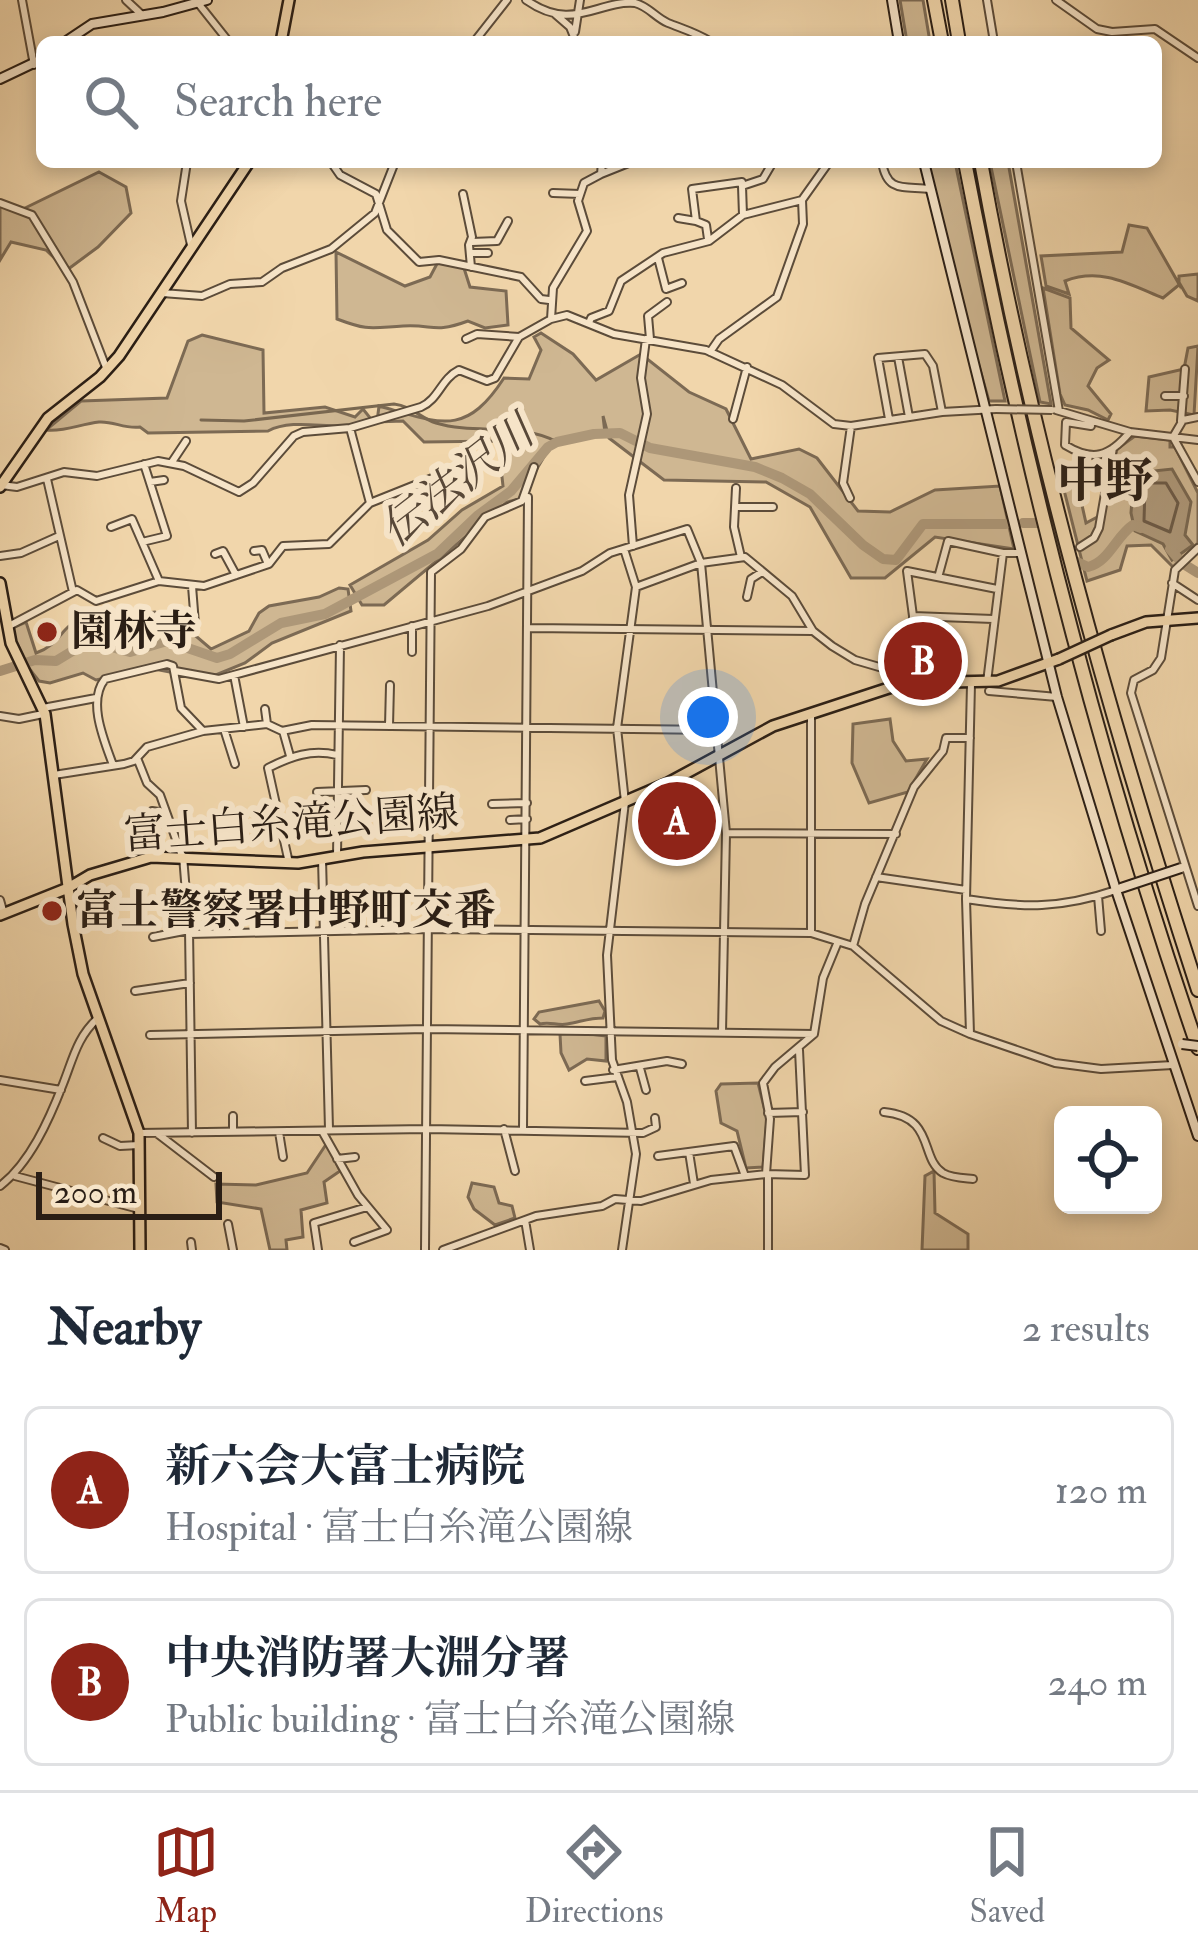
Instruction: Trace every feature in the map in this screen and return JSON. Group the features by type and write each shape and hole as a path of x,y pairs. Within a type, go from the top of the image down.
{"highway":[{"path":"934,0 941,36"},
{"path":"952,0 958,36"},
{"path":"966,168 1061,585 1121,806 1198,1047"},
{"path":"982,168 1077,584 1198,990"}],"main road":[{"path":"282,36 289,0"},
{"path":"0,486 48,418 107,370 245,168"},
{"path":"0,583 11,644 44,711 79,955 140,1139 140,1250"},
{"name":"富士白糸滝公園線","path":"2,915 108,868 151,857 289,863 526,842 625,802 758,732 912,679 988,687 1111,634 1169,619 1198,618"}],"street":[{"path":"22,0 36,54"},
{"path":"126,0 142,16"},
{"path":"492,0 499,8"},
{"path":"478,36 507,0"},
{"path":"526,0 542,12 555,14 640,4 701,36"},
{"path":"576,36 580,0"},
{"path":"892,0 898,36"},
{"path":"987,0 993,36"},
{"path":"1056,0 1097,29 1154,29 1198,58"},
{"path":"74,36 92,24 203,1 226,36"},
{"path":"555,14 573,36"},
{"path":"0,80 36,63"},
{"path":"186,168 182,202 192,249"},
{"path":"336,168 380,201 387,230 418,262 439,260 527,279 541,299 549,300"},
{"path":"162,293 202,296 230,284 262,282 282,268 331,249 371,218 392,168"},
{"path":"601,174 602,168"},
{"path":"551,319 553,288 585,240 580,194 590,177 616,168"},
{"path":"742,186 763,178 769,168"},
{"path":"710,352 719,339 778,297 803,224 802,200 825,168"},
{"path":"883,168 884,179 891,185 931,189"},
{"path":"926,168 992,409 1022,553 1054,661 1057,697 1198,1136"},
{"path":"1017,168 1056,410"},
{"path":"696,221 692,189 742,182 742,215"},
{"path":"553,193 580,194"},
{"path":"463,194 472,242 471,267"},
{"path":"589,323 608,311 621,281 658,258 709,241 742,215 802,200"},
{"path":"0,202 32,215 44,233 73,282 107,370"},
{"path":"678,218 706,225 709,241"},
{"path":"472,242 497,241 508,221"},
{"path":"470,253 488,253"},
{"path":"658,258 666,289 682,284"},
{"path":"622,1250 636,1169 634,1132 615,1073 610,1030 610,932 625,802 617,728 636,587 628,547 628,495 645,421 641,378 648,316 667,302"},
{"path":"0,486 17,487 64,472 84,478 172,462 239,492 253,483 294,436 350,428 421,407 459,370 487,381 494,378 519,337 567,315 614,334 710,352 782,385 825,419 851,426 942,412 1056,410 1130,432 1198,440"},
{"path":"466,339 477,334 519,337"},
{"path":"890,419 878,358 925,354 933,366 942,412"},
{"path":"898,357 909,417"},
{"path":"734,419 747,367"},
{"path":"1173,437 1181,422 1185,369"},
{"path":"1165,396 1184,396"},
{"path":"1181,422 1198,417"},
{"path":"1091,426 1066,422 1065,445 1084,456 1096,456 1130,432"},
{"path":"850,499 843,483 851,426"},
{"path":"350,428 370,503"},
{"path":"1173,437 1198,482"},
{"path":"172,462 186,440"},
{"path":"1080,548 1099,528 1113,448"},
{"path":"94,463 98,476"},
{"path":"142,542 167,536 144,464"},
{"path":"523,1129 529,489 534,466"},
{"path":"8,627 77,590 96,601 159,581 204,586 268,564 284,547 329,544 370,503 455,469"},
{"path":"46,478 74,592"},
{"path":"150,482 164,480"},
{"path":"736,488 734,527 741,557"},
{"path":"425,1250 431,572 461,549 485,518 512,508 529,489"},
{"path":"40,510 51,506"},
{"path":"735,507 773,507"},
{"path":"111,527 132,519 159,581"},
{"path":"114,765 103,738 96,698 105,679 167,664 206,679 234,675 528,591 628,547 687,530 701,563 726,833 722,1032"},
{"path":"0,556 21,553 59,536"},
{"path":"939,574 948,541 1022,553"},
{"path":"1198,548 1183,562 1172,583 1162,658 1153,670 1135,680 1131,693 1198,906"},
{"path":"254,551 262,550 268,564"},
{"path":"215,554 223,551 236,574"},
{"path":"1003,553 988,687 1057,697"},
{"path":"636,587 701,563 741,557 792,596 813,631 855,660 912,679 913,616 907,571 998,589"},
{"path":"747,597 751,579 764,571"},
{"path":"1172,583 1198,600"},
{"path":"192,586 195,624"},
{"path":"913,616 993,619"},
{"path":"412,626 412,652"},
{"path":"530,628 813,631"},
{"path":"338,856 340,645"},
{"path":"176,671 182,708 203,731"},
{"path":"234,675 244,727"},
{"path":"1012,678 1014,692"},
{"path":"970,1036 966,894 971,684"},
{"path":"389,726 390,685"},
{"path":"0,716 19,719 96,698"},
{"path":"170,712 182,708"},
{"path":"265,709 268,724"},
{"path":"811,713 812,933"},
{"path":"54,775 114,765 137,758 147,747 203,731 268,724 282,731 296,726 716,730"},
{"path":"224,729 235,764"},
{"path":"282,731 290,757"},
{"path":"853,946 914,787 943,751 946,738 970,738"},
{"path":"289,863 268,768 318,751 339,755"},
{"path":"137,758 147,783 160,794 182,856 189,932 192,1133"},
{"path":"316,792 366,790"},
{"path":"492,804 527,803"},
{"path":"139,821 152,811 166,813"},
{"path":"510,820 527,819"},
{"path":"338,828 355,828"},
{"path":"726,833 896,834"},
{"path":"322,859 326,1130 337,1159 367,1208 387,1230 354,1242"},
{"path":"876,877 1034,908 1098,896 1198,859"},
{"path":"1098,896 1101,931"},
{"path":"0,900 2,915"},
{"path":"153,937 189,932 427,929 812,933 853,946 941,1021 970,1036 1055,1063 1101,1069 1174,1065"},
{"path":"769,1250 768,1113 763,1084 775,1067 814,1034 823,978 837,944"},
{"path":"135,992 190,983"},
{"path":"0,1186 28,1159 61,1090 79,1038 98,1018"},
{"path":"150,1035 426,1029 814,1034"},
{"path":"1166,1042 1198,1047"},
{"path":"443,1250 525,1220 602,1206 615,1198 655,1197 694,1184 745,1176 805,1175 800,1050"},
{"path":"585,1081 667,1061 682,1064"},
{"path":"640,1068 646,1090"},
{"path":"0,1080 61,1090"},
{"path":"768,1113 803,1112"},
{"path":"884,1112 920,1129 935,1165 944,1173 973,1179"},
{"path":"233,1116 233,1132"},
{"path":"103,1138 120,1147 158,1134 192,1133 634,1132 652,1130 655,1118"},
{"path":"504,1129 515,1172"},
{"path":"279,1132 284,1157"},
{"path":"158,1134 214,1177"},
{"path":"658,1156 734,1146 745,1176"},
{"path":"689,1152 694,1184"},
{"path":"337,1159 355,1157"},
{"path":"127,1174 140,1176"},
{"path":"15,1176 139,1209"},
{"path":"318,1250 314,1223 367,1208"},
{"path":"525,1220 530,1250"},
{"path":"228,1224 233,1250"}],"shaded area":[{"path":"900,0 923,0 929,36 906,36"},
{"path":"929,168 956,168 1005,401 989,401 949,262"},
{"path":"991,168 1009,168 1051,404 1040,402"},
{"path":"99,172 126,187 131,213 98,247 67,270 46,250 11,242 0,260 0,203 23,209"},
{"path":"1129,225 1147,228 1179,284 1179,276 1198,274 1198,301 1187,296 1180,284 1163,298 1103,277 1065,281 1069,294 1046,286 1041,256 1122,252"},
{"path":"336,252 405,286 430,277 439,260 463,265 470,287 506,291 508,325 485,328 468,321 440,328 370,328 337,319"},
{"path":"1043,288 1070,298 1071,328 1109,360 1097,368 1088,386 1111,414 1108,420 1065,405"},
{"path":"541,333 573,354 596,380 641,354 689,392 726,409 751,459 799,449 817,458 858,511 890,512 935,490 1000,486 1014,549 935,537 885,578 851,578 810,507 766,482 664,480 609,438 603,416 605,433 554,440 519,499 507,502 384,605 362,605 350,585 428,540 462,510 503,486 498,441 424,442 403,421 377,422 379,406 435,420 463,418 477,410 504,378 529,379 541,350 534,337"},
{"path":"202,335 263,350 264,413 325,407 355,417 363,409 371,419 347,426 294,425 268,431 148,433 140,427 104,422 46,430 81,401 167,398 188,341"},
{"path":"1198,346 1194,415 1146,411 1149,377 1184,369 1188,348"},
{"path":"1135,436 1170,440 1170,447 1175,447 1198,493 1198,543 1173,567 1151,545 1127,546 1120,570 1087,581 1063,486 1077,483 1086,523 1101,515 1117,449"},
{"path":"348,589 351,611 272,643 245,663 206,679 149,668 96,680 83,673 50,683 39,681 22,656 12,628 26,622 36,653 78,621 108,624 155,612 211,649 249,631 269,606 319,597"},
{"path":"890,719 893,741 906,761 927,759 908,792 869,803 852,763 853,724"},
{"path":"599,1001 603,1018 563,1024 540,1024 534,1019 539,1012"},
{"path":"560,1034 606,1036 606,1061 587,1059 569,1070 561,1053"},
{"path":"758,1083 767,1119 763,1167 746,1168 737,1131 721,1123 716,1091 721,1084"},
{"path":"327,1143 340,1171 324,1182 327,1203 301,1210 303,1237 286,1240 287,1250 270,1250 261,1209 217,1202 216,1184 256,1185 307,1173"},
{"path":"934,1171 935,1213 968,1234 968,1250 922,1250 925,1176"},
{"path":"472,1183 494,1187 499,1203 512,1206 515,1218 495,1225 474,1209 468,1197"}],"water":[{"path":"1172,469 1191,502 1185,535 1193,545 1172,560 1163,544 1135,531 1131,513 1134,473"}],"waterway":[{"path":"201,420 244,421 394,404 436,423 528,432 557,442"},
{"name":"伝法沢川","path":"0,671 35,660 56,661 89,641 130,652 167,641 217,658 230,654 281,623 325,614 437,554 511,491 548,447 594,434 620,433 650,448 755,467 782,478 810,494 883,559 896,560 923,524 1006,524"},
{"name":"伝法沢川","path":"1023,523 1041,523 1066,557 1088,567 1102,560 1133,525 1141,528"},
{"name":"伝法沢川","path":"1170,549 1198,573"}],"place":[{"name":"園林寺","path":"47,632"},
{"name":"中央消防署大淵分署","path":"923,661"},
{"name":"新六会大富士病院","path":"677,821"},
{"name":"富士警察署中野町交番","path":"52,911"}],"district":[{"name":"中野","path":"1105,482"}]}
